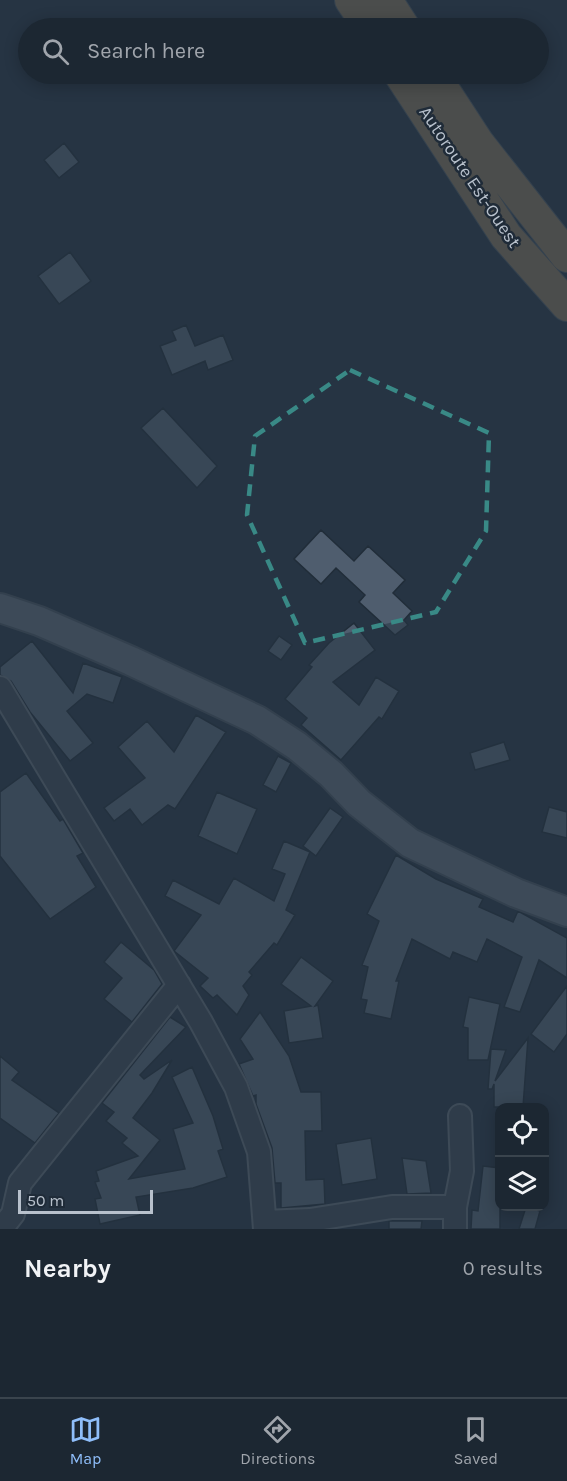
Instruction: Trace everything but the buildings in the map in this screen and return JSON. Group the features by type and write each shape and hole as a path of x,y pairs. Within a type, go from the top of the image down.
{"highway":[{"path":"351,0 363,18"},
{"path":"386,0 398,18"},
{"name":"Autoroute Est-Ouest","path":"407,84 506,236 567,305"},
{"name":"Autoroute Est-Ouest","path":"440,84 478,143 567,256"}],"main road":[{"path":"0,608 39,621 257,720 297,746 331,774 359,803 410,843 498,885 567,912"},
{"path":"0,631 39,621"}],"street":[{"path":"0,688 179,985 236,1087 259,1152 265,1226 392,1207 455,1218 462,1171 460,1116"},
{"path":"1,1229 13,1214 20,1184 179,985"}],"highlighted area":[{"path":"350,370 489,433 486,531 436,612 305,643 247,515 255,436"}]}
